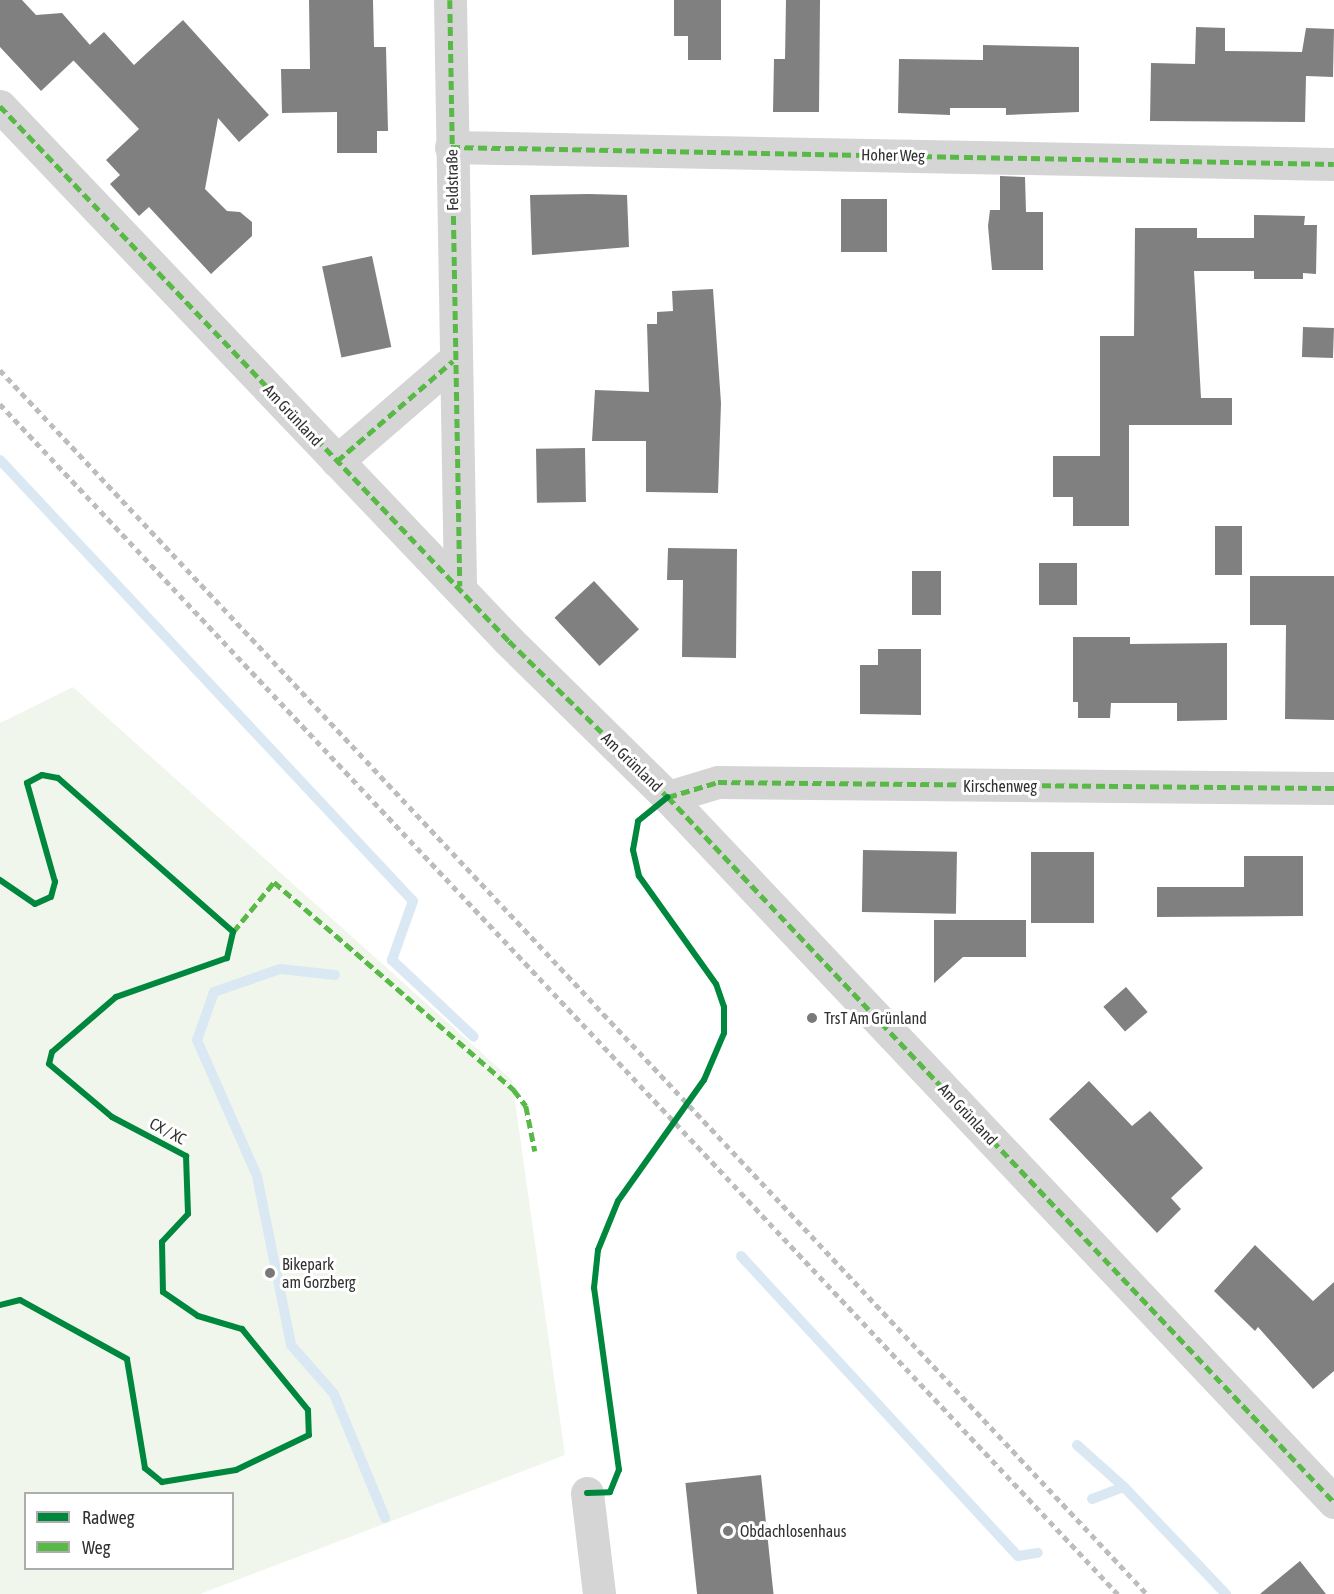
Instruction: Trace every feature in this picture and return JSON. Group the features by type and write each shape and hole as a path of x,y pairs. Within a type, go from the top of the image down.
{"street":[{"name":"Feldstraße","path":"450,0 453,361 460,586"},
{"name":"Am Grünland","path":"0,106 337,461 460,586 509,641 668,797 1334,1502"},
{"name":"Hoher Weg","path":"451,147 1334,164"},
{"path":"337,461 453,361"},
{"name":"Kirschenweg","path":"668,797 718,782 1334,788"},
{"path":"587,1493 599,1594"}],"shaded area":[{"name":"Bikepark am Gorzberg","path":"73,687 512,1080 565,1455 200,1594 0,1594 0,723"}],"building":[{"path":"0,0 22,0 36,15 62,13 90,45 41,91 0,47"},
{"path":"309,0 373,0 374,47 386,47 388,131 377,131 377,153 337,153 337,112 282,113 281,69 310,69"},
{"path":"674,0 721,0 721,60 688,60 688,36 674,36"},
{"path":"786,0 820,0 819,112 773,112 774,59 785,59"},
{"path":"183,20 269,115 239,142 218,118 205,189 227,211 240,212 252,222 252,236 211,274 149,207 139,216 110,184 120,175 106,160 139,129 73,60 104,32 134,65"},
{"path":"1196,27 1225,28 1225,51 1302,52 1306,28 1334,29 1333,77 1306,76 1305,122 1150,121 1151,63 1195,64"},
{"path":"983,45 1079,47 1079,112 1006,115 1006,108 950,108 950,115 898,113 899,59 983,60"},
{"path":"1000,176 1025,177 1026,212 1043,212 1043,270 992,270 988,226 990,210 1000,210"},
{"path":"530,195 627,195 629,247 532,255"},
{"path":"841,199 887,199 887,252 841,252"},
{"path":"1254,215 1305,216 1304,225 1317,225 1316,274 1303,273 1303,279 1254,279 1254,271 1194,271 1201,398 1232,398 1232,425 1129,425 1129,526 1073,526 1073,497 1053,497 1053,456 1100,456 1100,336 1134,336 1135,228 1197,228 1197,238 1254,238"},
{"path":"372,256 391,347 341,358 322,267"},
{"path":"713,289 721,403 718,493 646,492 646,441 592,441 595,390 649,392 647,324 657,324 657,312 673,311 672,291"},
{"path":"1303,327 1334,328 1333,358 1302,357"},
{"path":"585,448 586,502 537,503 536,449"},
{"path":"1215,526 1242,526 1242,575 1215,575"},
{"path":"668,548 737,549 736,658 682,657 683,580 667,580"},
{"path":"1039,563 1077,563 1077,605 1039,605"},
{"path":"912,571 941,571 941,615 912,615"},
{"path":"1250,576 1334,576 1334,720 1285,719 1286,625 1250,625"},
{"path":"594,581 639,629 600,666 555,618"},
{"path":"1073,637 1130,637 1130,644 1227,643 1227,720 1177,721 1177,703 1111,703 1110,718 1078,718 1078,702 1073,702"},
{"path":"878,649 921,649 921,715 860,714 860,665 878,665"},
{"path":"863,850 957,852 956,914 862,912"},
{"path":"1031,852 1094,852 1094,923 1031,923"},
{"path":"1244,856 1303,856 1303,916 1157,917 1157,887 1244,887"},
{"path":"934,920 1026,920 1026,957 963,957 934,983"},
{"path":"1126,987 1148,1012 1125,1032 1103,1007"},
{"path":"1089,1081 1132,1126 1150,1111 1203,1168 1171,1198 1181,1209 1157,1233 1049,1119"},
{"path":"1255,1245 1313,1301 1334,1282 1334,1371 1313,1389 1258,1327 1255,1331 1214,1291"},
{"name":"Obdachlosenhaus","path":"761,1475 774,1594 697,1594 685,1483"},
{"path":"1300,1561 1326,1594 1260,1594"}],"waterway":[{"path":"0,460 413,901 392,960 474,1037"},
{"path":"335,975 280,969 214,992 197,1040 257,1176 291,1345 334,1394 385,1518"},
{"path":"741,1256 1018,1556 1038,1553"},
{"path":"1077,1445 1124,1487"},
{"path":"1092,1499 1124,1487 1226,1594"}],"railway":[{"path":"0,370 1147,1594"},
{"path":"0,404 1118,1594"}],"marked path":[{"path":"450,0 460,586"},
{"path":"0,106 509,641 668,797 1334,1502"},
{"path":"451,147 1334,164"},
{"path":"337,461 453,361"},
{"path":"668,797 718,782 1334,788"},
{"path":"233,932 274,882 514,1090 526,1106 535,1151"}],"cycle path":[{"name":"CX / XC","path":"0,880 35,904 51,897 55,882 27,783 42,775 58,778 233,932 227,958 116,997 52,1052 49,1064 112,1117 186,1156 188,1214 162,1242 163,1292 198,1316 242,1329 308,1410 309,1435 236,1470 162,1482 145,1468 127,1359 20,1300 0,1305"},
{"path":"587,1493 610,1492 619,1470 594,1288 598,1250 618,1201 704,1080 724,1033 724,1007 716,984 639,876 633,850 638,821 668,797"}],"place":[{"name":"TrsT Am Grünland","path":"812,1018"},
{"name":"Bikepark am Gorzberg","path":"270,1273"},
{"name":"Obdachlosenhaus","path":"728,1531"}]}
